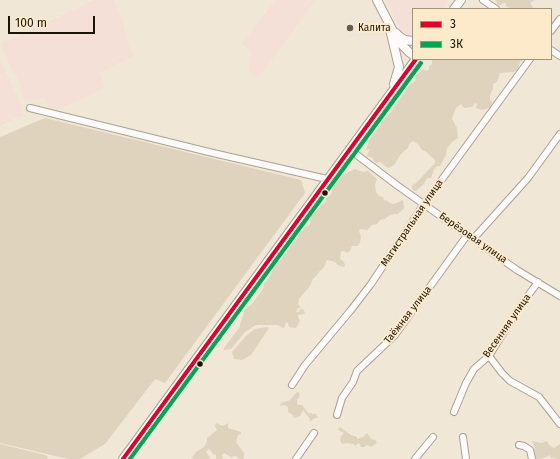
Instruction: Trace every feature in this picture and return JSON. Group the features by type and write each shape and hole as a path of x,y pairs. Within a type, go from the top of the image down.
{"main road":[{"path":"377,0 398,41 412,54"},
{"path":"455,8 461,0"},
{"path":"389,25 400,37 405,40 412,41"},
{"path":"389,25 399,67 390,94"},
{"path":"123,459 415,60"}],"street":[{"path":"483,0 495,8"},
{"path":"552,30 560,19"},
{"name":"Магистральная улица","path":"292,384 305,365 371,284 424,204 529,60"},
{"path":"30,108 213,154 327,179"},
{"name":"Таёжная улица","path":"337,415 342,398 353,382 357,371 394,335 471,236 528,178 560,134"},
{"name":"Берёзовая улица","path":"349,150 517,270 560,296"},
{"name":"Весенняя улица","path":"454,412 466,383 474,369 489,356 519,308 538,282"},
{"path":"489,356 502,373 510,380 539,397 560,424"},
{"path":"296,459 314,433"},
{"path":"415,459 433,437"},
{"path":"463,437 466,459"},
{"path":"519,445 527,448 531,453 532,459"}],"shaded area":[{"path":"95,0 113,0 121,16 128,43 134,56 99,73 105,88 51,113 44,98 25,101 20,83 0,44"},
{"path":"275,0 316,0 258,78 249,71 251,51 242,44"},
{"path":"387,0 449,0 444,8 412,8 412,35 408,36 400,30"},
{"path":"495,0 535,0 530,3 533,8 510,8 506,6 506,3 499,6"},
{"path":"0,59 21,105 23,115 0,126"},
{"path":"432,60 523,60 520,62 517,71 500,73 497,82 493,84 493,89 490,94 490,100 492,102 491,107 482,110 476,108 477,104 475,103 472,107 464,108 461,104 456,108 452,119 457,128 458,138 447,148 446,155 440,166 437,166 434,169 431,178 427,178 424,184 414,191 412,186 435,163 435,160 422,150 418,144 413,141 409,144 408,148 401,154 394,165 389,168 381,162 376,163 373,158 367,156 370,149 366,150 369,140 391,112 410,84 415,81 416,75 423,69 427,71 429,66 432,64"},
{"path":"45,118 301,180 305,193 165,383 155,379 105,444 80,459 68,459 0,443 0,137"},
{"path":"355,169 363,172 368,171 377,179 375,185 376,192 379,196 383,197 384,200 388,201 389,203 394,204 403,200 404,208 398,214 388,216 385,219 380,220 377,224 372,225 367,230 359,230 361,237 360,243 357,246 352,246 350,251 347,253 345,251 341,251 340,259 344,262 344,267 327,260 324,267 313,279 310,286 299,299 298,304 301,308 298,308 296,312 303,309 305,313 298,315 300,321 296,328 289,327 288,323 286,322 284,328 278,325 256,325 245,332 231,349 224,350 239,328 245,309 251,305 263,289 264,283 267,281 273,267 279,262 298,237 299,233 310,224 311,216 326,201 326,198 331,195 333,187 342,175"},
{"path":"269,328 251,355 242,360 234,359 232,352 246,336 255,329"},
{"path":"297,392 300,393 299,398 297,399 297,405 302,405 308,413 316,414 318,418 315,418 310,422 310,419 303,410 300,416 294,418 293,415 288,412 288,407 284,405 280,406 281,403 290,400"},
{"path":"216,423 223,426 228,423 228,428 241,432 241,434 238,435 236,442 244,453 243,459 239,459 236,456 231,457 224,453 222,455 223,459 216,459 216,455 209,449 206,452 211,459 191,459 196,452 204,447 207,442 207,438 217,430 215,427"},
{"path":"340,427 351,435 357,437 357,439 363,437 367,433 371,439 375,440 377,443 371,447 366,445 365,447 361,447 359,443 355,446 354,444 342,444 340,440 344,433 338,430"},
{"path":"532,441 541,443 547,441 549,445 554,448 560,444 560,459 551,458 550,455 541,459 535,459 535,447"},
{"path":"0,444 48,457 47,459 0,459"}],"transit line":[{"name":"3","path":"123,459 415,60"},
{"name":"3К","path":"130,459 421,63"}],"place":[{"name":"Калита","path":"350,28"}]}
